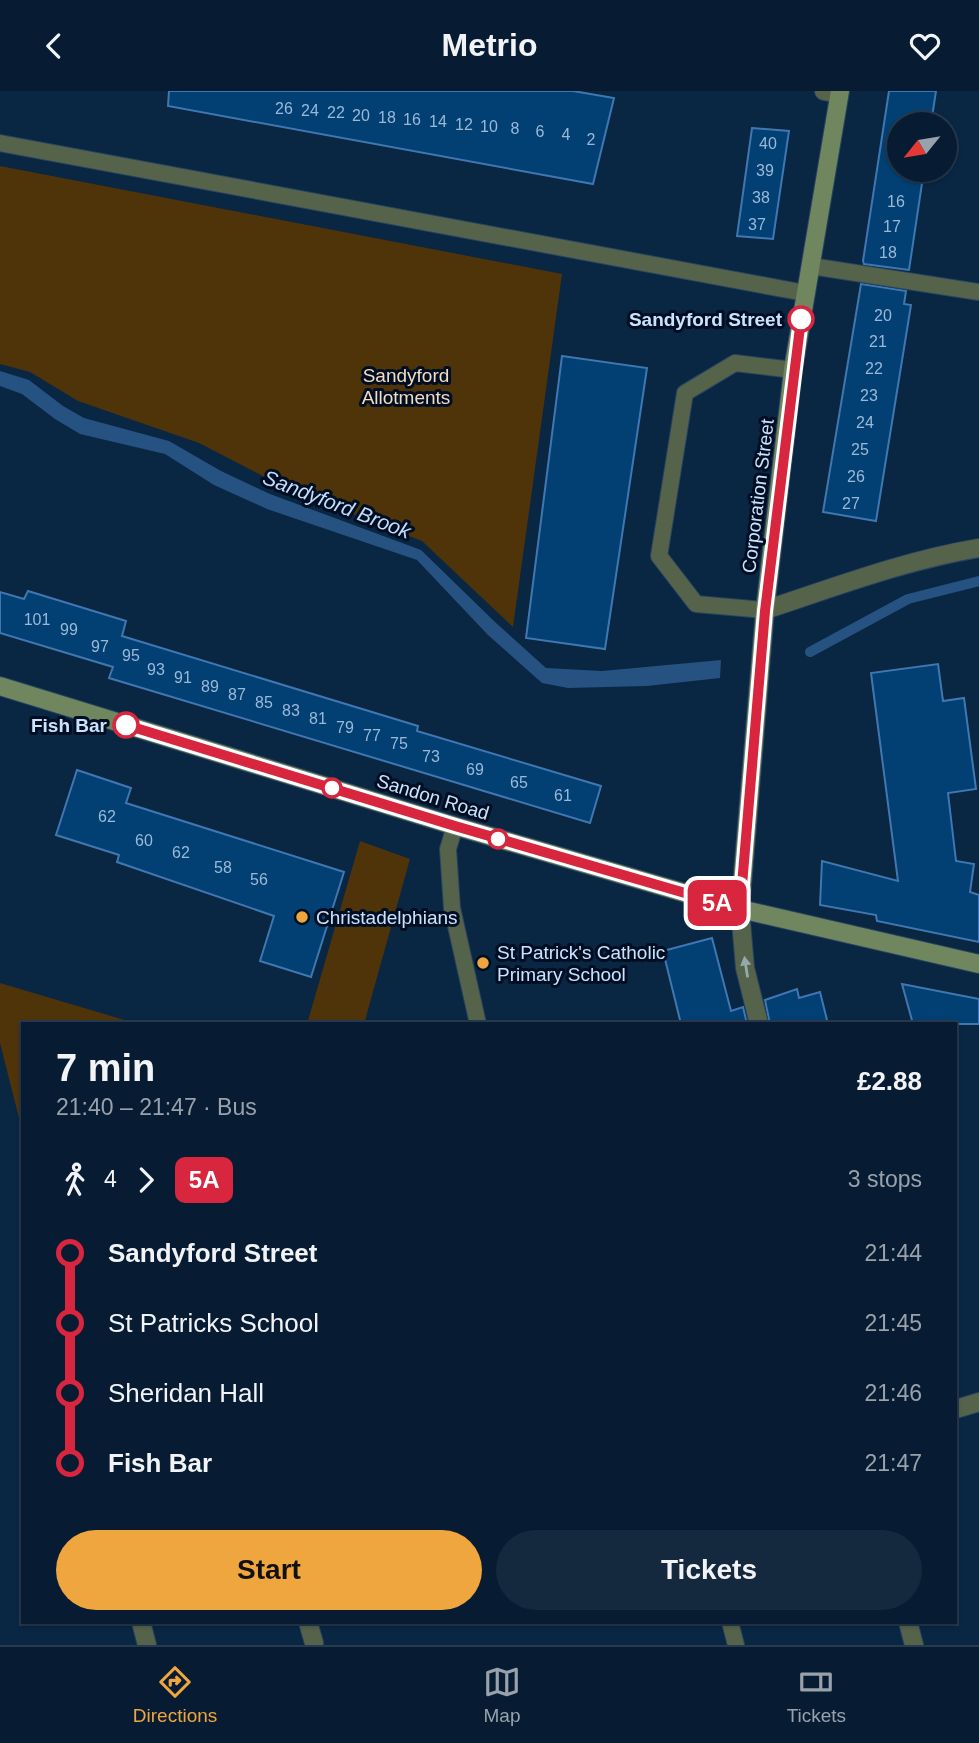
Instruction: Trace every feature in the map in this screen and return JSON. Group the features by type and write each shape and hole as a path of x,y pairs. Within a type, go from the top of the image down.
{"main road":[{"name":"Corporation Street","path":"740,909 765,611 793,370 811,266 834,92"},
{"name":"Sandon Road","path":"0,686 455,826 740,909 979,964"}],"street":[{"path":"765,611 852,581 950,553 979,548"},
{"path":"740,909 745,968 758,1022"},
{"path":"957,1409 979,1402"},
{"path":"141,1624 146,1645"},
{"path":"309,1624 314,1643"},
{"path":"909,1624 914,1645"}],"lane":[{"path":"0,143 805,293"},
{"path":"811,266 979,292"},
{"path":"765,611 696,604 659,556 685,393 735,363 793,370"},
{"path":"455,826 448,849 452,908 478,1022"},
{"path":"731,1624 736,1645"}],"green space":[{"name":"Sandyford Allotments","path":"0,166 562,274 513,627 422,541 284,487 199,443 78,401 30,372 0,364"},
{"path":"360,841 410,859 365,1022 308,1022"},
{"path":"0,983 131,1022 21,1022 21,1126 0,1043"}],"water":[{"path":"0,371 29,380 84,418 169,441 221,471 270,494 421,550 546,668 602,671 721,660 720,678 647,686 568,688 542,683 488,635 417,560 267,509 214,485 165,454 80,434 22,394 0,386"}],"building":[{"path":"169,91 573,91 614,98 593,184 168,106"},
{"path":"889,91 936,91 933,112 887,112 887,182 922,182 909,270 864,264"},
{"path":"752,128 789,131 773,239 737,236"},
{"path":"861,284 906,291 904,304 911,305 876,521 823,512"},
{"path":"562,356 647,368 605,649 526,638"},
{"path":"28,591 126,621 122,636 418,726 417,731 601,786 590,823 109,678 113,667 0,633 0,592 24,599"},
{"path":"938,664 943,701 964,698 976,789 948,793 956,861 974,864 970,892 979,895 979,942 877,921 876,915 820,905 822,861 898,881 871,673"},
{"path":"77,770 131,788 126,803 344,872 311,977 260,961 274,916 117,862 119,855 56,835"},
{"path":"712,938 731,1011 743,1007 747,1022 681,1022 663,951"},
{"path":"902,984 979,999 979,1024 912,1022"},
{"path":"797,989 799,998 820,992 828,1022 770,1022 765,1000"}],"waterway":[{"name":"Sandyford Brook","path":"810,652 908,599 979,581"}],"bus line":[{"name":"5A","path":"126,725 455,826 740,909 765,611 801,319"}],"place":[{"name":"Sandyford Street","path":"801,319"},
{"name":"Fish Bar","path":"126,725"},
{"name":"Christadelphians","path":"302,917"},
{"name":"St Patrick's Catholic Primary School","path":"483,963"}]}
